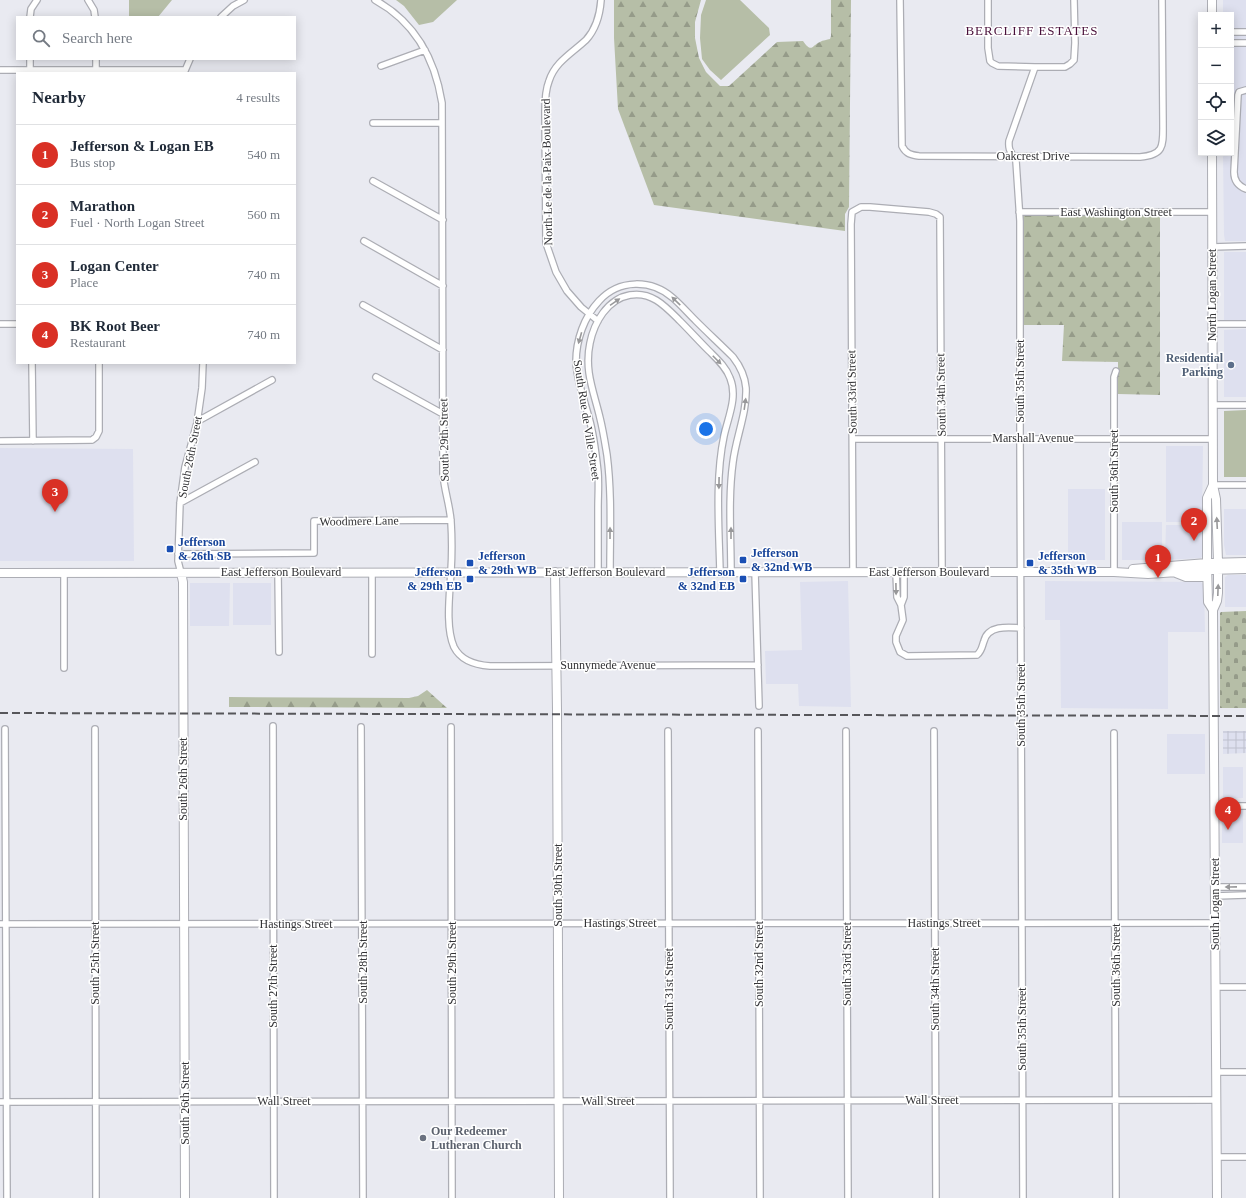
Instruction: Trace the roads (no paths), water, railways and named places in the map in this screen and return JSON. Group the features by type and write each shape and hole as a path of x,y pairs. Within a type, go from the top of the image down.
{"street":[{"path":"30,16 37,0"},
{"path":"88,0 94,10 95,16"},
{"path":"222,16 243,0"},
{"name":"South 29th Street","path":"375,0 397,15 409,27 425,50 435,71 442,103 444,482 450,520 451,637 455,648 461,655"},
{"name":"North Le de la Paix Boulevard","path":"598,321 581,307 567,291 556,272 546,244 545,96 549,80 554,71 567,55 586,39 597,22 601,0"},
{"name":"Oakcrest Drive","path":"900,0 902,146 907,153 919,156 1140,157 1150,156 1157,153 1161,148 1163,138 1162,0"},
{"path":"988,0 988,48 990,61 1003,67 1035,68 1065,66 1074,60 1074,0"},
{"path":"1212,0 1212,12"},
{"path":"1234,32 1246,32"},
{"path":"1234,43 1246,43"},
{"path":"381,66 425,50"},
{"path":"30,60 30,72"},
{"path":"96,60 96,72"},
{"path":"0,70 30,72 185,72 190,60"},
{"name":"South 35th Street","path":"1023,1198 1020,438 1021,332 1019,212 1016,161 1008,147 1035,68"},
{"path":"1246,90 1239,92 1238,96 1234,177 1238,185 1246,189"},
{"path":"373,123 442,123"},
{"name":"North Logan Street","path":"1212,156 1212,439 1218,566"},
{"path":"373,181 443,220"},
{"name":"South 33rd Street","path":"853,572 852,212 861,207 870,207 929,212 936,214 940,218"},
{"name":"East Washington Street","path":"1019,212 1212,212"},
{"name":"South 34th Street","path":"940,218 942,572"},
{"path":"364,241 443,286"},
{"path":"1212,247 1246,246"},
{"name":"South Rue de Ville Street","path":"598,572 598,472 590,420 579,383 576,363 578,344 581,333 590,314 604,295 622,285 645,284 653,286 672,297 738,364 744,379 746,386 746,400 734,451 731,481 731,572"},
{"name":"South Rue de Ville Street","path":"610,572 610,500 607,454 600,418 589,379 588,352 590,342 603,312 617,299 634,294 649,296 662,303 727,371 733,387 733,401 724,437 719,479 720,572"},
{"path":"363,305 443,350"},
{"path":"0,324 16,324"},
{"path":"1212,324 1246,324"},
{"path":"32,364 32,441"},
{"path":"0,441 92,440 96,437 99,431 98,364"},
{"name":"South 26th Street","path":"185,1198 183,582 178,561 178,554 180,503 186,467 198,421 203,364"},
{"name":"South 36th Street","path":"1114,572 1114,377 1116,371"},
{"path":"376,377 443,414"},
{"path":"198,421 272,380"},
{"path":"1212,405 1246,405"},
{"name":"Marshall Avenue","path":"853,439 1212,439"},
{"path":"180,503 255,462"},
{"path":"1213,485 1246,485"},
{"name":"North Logan Street","path":"1207,570 1207,498 1213,485"},
{"name":"Woodmere Lane","path":"178,554 314,553 314,521 450,520"},
{"path":"1218,566 1246,562"},
{"path":"1218,566 1246,569"},
{"name":"East Jefferson Boulevard","path":"1114,572 1148,574 1207,570 1218,566"},
{"name":"South Logan Street","path":"1217,1198 1214,610 1218,597 1218,566"},
{"name":"East Jefferson Boulevard","path":"0,573 1114,572 1207,570"},
{"name":"South Logan Street","path":"1207,570 1208,602 1214,610"},
{"path":"278,572 279,652"},
{"path":"372,572 372,654"},
{"name":"South 30th Street","path":"555,572 559,1198"},
{"path":"755,572 759,706"},
{"path":"900,572 897,597 901,605 902,620 896,636 896,642 900,652 907,656 977,655 981,652 984,638 992,630 1001,628 1021,628"},
{"path":"64,574 64,668"},
{"name":"Sunnymede Avenue","path":"461,655 471,662 480,665 758,665"},
{"name":"South 27th Street","path":"273,726 274,1198"},
{"name":"South 28th Street","path":"361,726 363,1198"},
{"name":"South 29th Street","path":"451,727 452,1198"},
{"name":"South 25th Street","path":"94,728 96,1198"},
{"path":"5,729 3,1102 7,1198"},
{"name":"South 31st Street","path":"668,731 670,1198"},
{"name":"South 32nd Street","path":"758,731 760,1198"},
{"name":"South 33rd Street","path":"846,731 848,1198"},
{"name":"South 34th Street","path":"934,731 936,1198"},
{"name":"South 36th Street","path":"1114,733 1116,1198"},
{"path":"1215,806 1246,806"},
{"path":"1215,891 1246,887"},
{"path":"1215,891 1246,895"},
{"name":"Hastings Street","path":"3,924 1215,923"},
{"path":"1216,987 1246,987"},
{"path":"1216,1072 1246,1072"},
{"name":"Wall Street","path":"3,1102 1216,1100"},
{"path":"1217,1157 1246,1157"}],"railway":[{"path":"0,713 1246,716"}],"place":[{"name":"Residential Parking","path":"1231,365"},
{"name":"Logan Center","path":"55,512"},
{"name":"Marathon","path":"1194,541"},
{"name":"Jefferson & 26th SB","path":"170,549"},
{"name":"Jefferson & 32nd WB","path":"743,560"},
{"name":"Jefferson & 29th WB","path":"470,563"},
{"name":"Jefferson & 35th WB","path":"1030,563"},
{"name":"Jefferson & Logan EB","path":"1158,578"},
{"name":"Jefferson & 29th EB","path":"470,579"},
{"name":"Jefferson & 32nd EB","path":"743,579"},
{"name":"BK Root Beer","path":"1228,830"},
{"name":"Our Redeemer Lutheran Church","path":"423,1138"}],"district":[{"name":"BERCLIFF ESTATES","path":"1032,30"}]}
